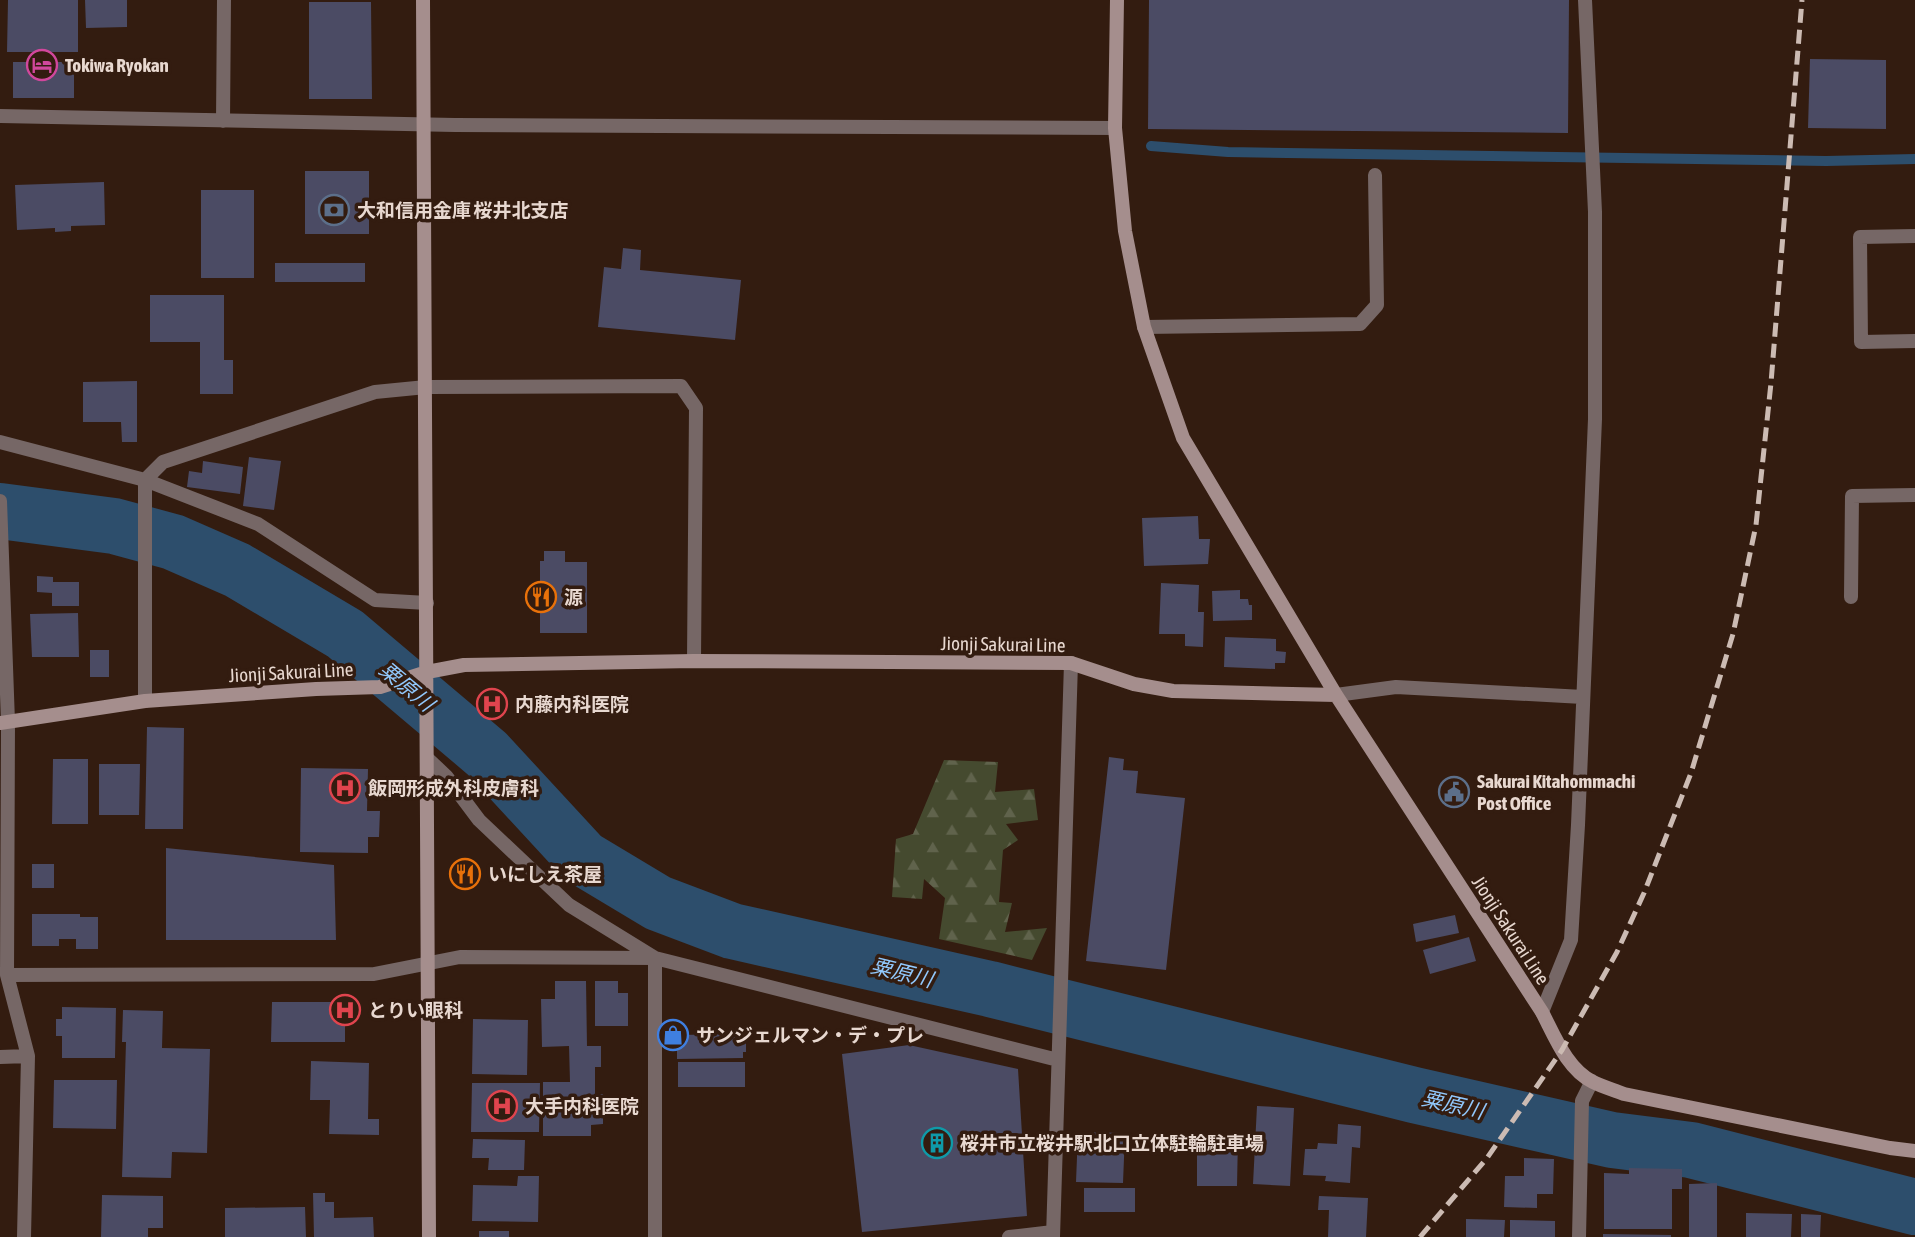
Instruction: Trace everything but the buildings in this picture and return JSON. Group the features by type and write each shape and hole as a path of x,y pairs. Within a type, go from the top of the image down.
{"main road":[{"path":"424,0 429,1237"},
{"path":"1117,0 1115,128 1125,231 1144,327 1183,438 1336,695"},
{"name":"Jionji Sakurai Line","path":"4,722 145,701 380,687 427,672 464,665 694,661 1071,663 1134,684 1172,691 1336,695 1542,1012 1576,1070 1592,1081 1624,1094 1915,1151"}],"street":[{"path":"223,0 223,121"},
{"path":"1542,1012 1571,940 1595,419 1594,179 1585,0"},
{"path":"0,116 758,128 1115,128"},
{"path":"1144,327 1360,324 1377,305 1375,175"},
{"path":"1915,236 1860,237 1861,341 1915,341"},
{"path":"145,701 145,480 163,462 375,392 426,387 681,386 695,408 694,661"},
{"path":"0,442 145,480 258,524 375,600 427,603"},
{"path":"1851,597 1852,496 1915,495"},
{"path":"0,501 7,975 29,1056 24,1237"},
{"path":"1009,1237 1053,1235 1071,663"},
{"path":"1336,695 1396,687 1583,697"},
{"path":"428,759 446,776 479,820 569,905 655,958"},
{"path":"7,975 374,974 460,957 655,958 1058,1060"},
{"path":"655,958 655,1237"},
{"path":"0,1057 29,1056"},
{"path":"1579,1237 1582,1101 1592,1081"}],"green space":[{"path":"944,760 998,762 995,792 1034,789 1038,820 1006,824 1018,840 1003,850 999,902 1012,903 1005,932 1047,928 1032,960 939,939 945,898 924,879 922,899 892,897 896,839 913,834"}],"waterway":[{"path":"1151,146 1228,152 1826,161 1915,159"},
{"name":"粟原川","path":"0,511 114,526 173,542 237,570 345,634 487,754 583,858 658,903 732,931 990,989 1414,1095 1612,1140 1691,1150 1915,1207"}],"railway":[{"path":"1420,1237 1487,1158 1562,1050 1617,952 1644,893 1691,773 1733,634 1756,525 1771,383 1802,0"}],"place":[{"name":"Tokiwa Ryokan","path":"42,65"},
{"name":"大和信用金庫 桜井北支店","path":"334,210"},
{"name":"源","path":"541,597"},
{"name":"内藤内科医院","path":"492,704"},
{"name":"飯岡形成外科皮膚科","path":"345,788"},
{"name":"Sakurai Kitahommachi Post Office","path":"1454,792"},
{"name":"いにしえ茶屋","path":"465,874"},
{"name":"とりい眼科","path":"345,1010"},
{"name":"サンジェルマン・デ・プレ","path":"673,1035"},
{"name":"大手内科医院","path":"502,1106"},
{"name":"桜井市立桜井駅北口立体駐輪駐車場","path":"937,1143"}]}
